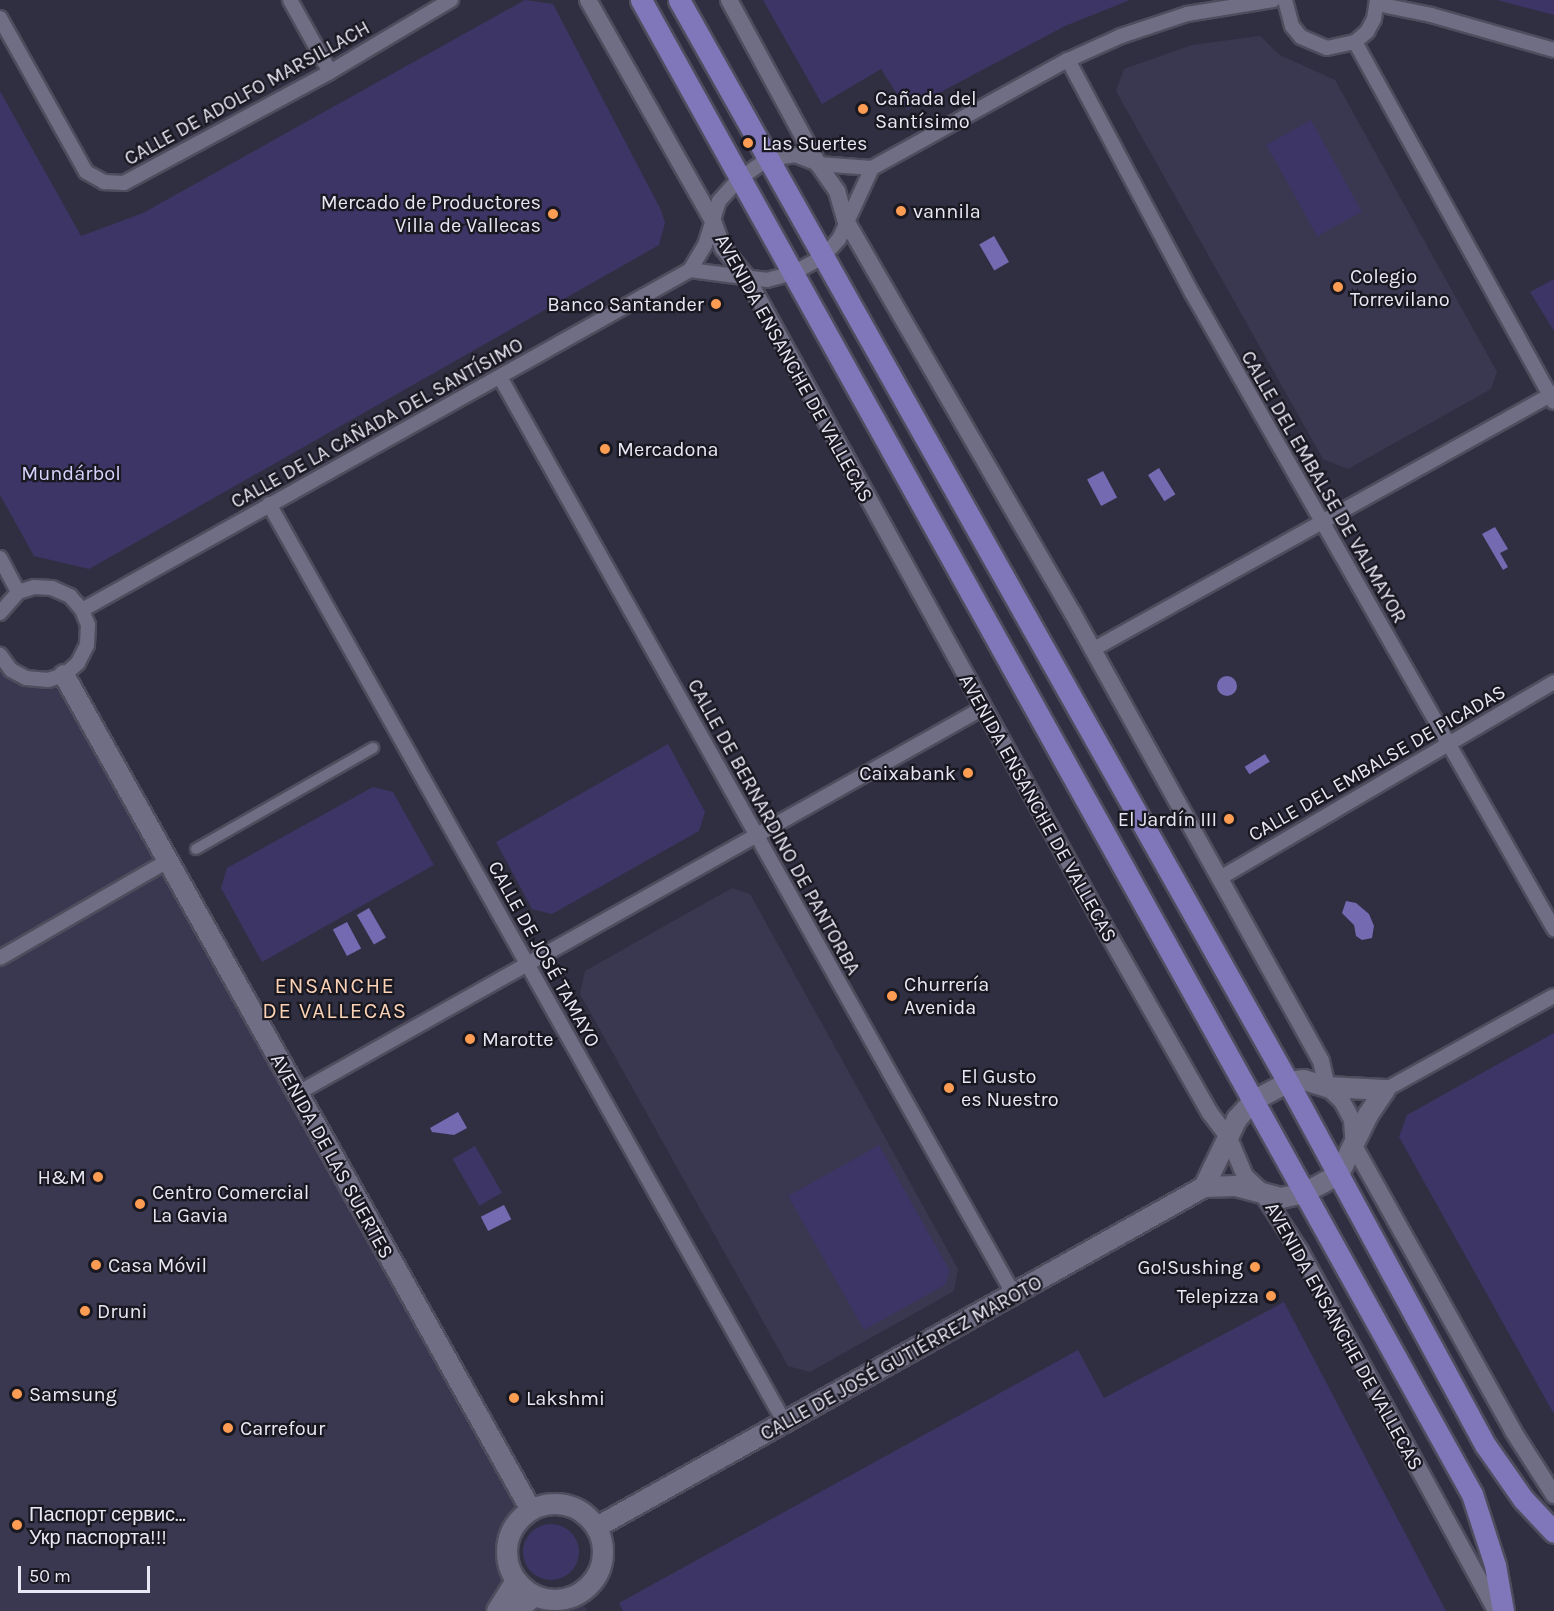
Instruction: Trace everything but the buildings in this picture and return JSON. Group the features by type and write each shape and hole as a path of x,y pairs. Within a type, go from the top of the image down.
{"main road":[{"name":"AVENIDA ENSANCHE DE VALLECAS","path":"641,0 1472,1494 1495,1565 1503,1611"},
{"path":"679,0 1288,1082 1486,1446 1523,1499 1554,1532"},
{"name":"AVENIDA DE LAS SUERTES","path":"64,675 531,1510"},
{"path":"1204,1187 1237,1119 1253,1101 1288,1082 1304,1080 1327,1087 1385,1090 1339,1174"},
{"name":"CALLE DE JOSÉ GUTIÉRREZ MAROTO","path":"597,1527 1204,1187 1236,1186 1281,1198 1304,1193 1339,1174"},
{"path":"549,1504 568,1505 585,1514 597,1527 604,1546 603,1565 583,1603 534,1596 516,1581 507,1558 508,1545 516,1525 531,1510 549,1504"},
{"path":"497,1611 516,1581"},
{"path":"517,1611 534,1596"}],"street":[{"path":"290,0 330,72"},
{"name":"CALLE DE ADOLFO MARSILLACH","path":"0,18 86,172 104,182 124,183 150,172 330,72 452,0"},
{"name":"AVENIDA ENSANCHE DE VALLECAS","path":"588,0 713,220 723,248 746,276 983,708 1196,1088 1229,1138 1245,1176 1261,1191 1300,1251 1496,1611"},
{"path":"729,0 818,164 837,191 845,219 1092,650 1321,1061 1327,1087 1342,1101 1352,1120 1354,1146 1513,1431 1554,1495"},
{"path":"872,168 845,219 838,239 823,257 793,273 767,280 690,270 713,220 719,201 740,179 768,159 795,154 818,164 872,168 1068,60 1187,14 1273,0"},
{"path":"1286,0 1292,26 1313,44 1341,47 1355,42 1374,19 1377,2 1554,50"},
{"path":"1092,650 1320,522 1553,397 1355,42"},
{"name":"CALLE DEL EMBALSE DE VALMAYOR","path":"1068,60 1320,522 1554,929"},
{"name":"CALLE DE LA CAÑADA DEL SANTÍSIMO","path":"82,610 690,270"},
{"name":"CALLE DE BERNARDINO DE PANTORBA","path":"500,377 1014,1295"},
{"name":"CALLE DE JOSÉ TAMAYO","path":"269,504 785,1423"},
{"path":"0,558 18,592"},
{"path":"0,613 18,592 34,587 52,588 70,596 82,610 88,625 87,645 78,663 64,675 48,680 26,678 0,657"},
{"name":"CALLE DEL EMBALSE DE PICADAS","path":"1220,878 1554,682"},
{"path":"298,1093 983,708"},
{"path":"196,849 373,748"},
{"path":"0,958 167,861"},
{"path":"1385,1090 1554,996"}],"shaded area":[{"name":"Colegio Torrevilano","path":"1260,36 1280,55 1335,80 1497,372 1491,389 1348,469 1323,459 1116,91 1124,69 1192,45"},
{"path":"994,236 1009,262 994,270 979,244"},
{"path":"1159,468 1175,494 1164,501 1148,475"},
{"path":"1103,471 1117,497 1101,506 1087,479"},
{"path":"1495,527 1508,549 1500,553 1508,567 1503,570 1482,534"},
{"path":"0,657 26,678 64,675 531,1510 512,1531 508,1545 507,1558 516,1581 534,1596 549,1600 578,1595 587,1611 0,1611"},
{"path":"1223,676 1231,676 1237,682 1237,690 1231,696 1223,696 1217,690 1217,682"},
{"path":"1265,754 1270,762 1249,774 1245,767"},
{"path":"732,888 750,894 958,1269 954,1291 810,1372 788,1366 580,994 585,971"},
{"path":"1346,901 1356,903 1369,914 1374,926 1372,938 1362,940 1356,936 1354,925 1342,913"},
{"path":"369,908 386,937 374,944 357,915"},
{"path":"347,922 361,948 347,956 333,930"},
{"path":"458,1112 467,1128 454,1135 432,1132 430,1128"},
{"path":"504,1205 511,1219 488,1231 481,1217"}],"green space":[{"name":"Mundárbol","path":"525,0 553,4 661,210 665,223 659,245 89,569 34,556 0,495 0,91 81,236 143,213"},
{"path":"763,0 1130,0 1065,26 907,110 881,69 822,104"},
{"path":"1497,0 1554,0 1554,15"},
{"path":"1311,120 1362,212 1317,237 1266,145"},
{"path":"1554,279 1554,331 1530,292"},
{"path":"668,744 705,812 699,831 552,914 532,909 496,842"},
{"path":"373,787 393,792 434,865 262,962 221,888 227,868"},
{"path":"1554,1033 1554,1414 1399,1137 1407,1115"},
{"path":"879,1145 950,1271 945,1285 864,1330 788,1196"},
{"path":"475,1146 502,1193 479,1206 452,1159"},
{"path":"1284,1302 1446,1611 623,1611 619,1603 1078,1350 1104,1398"},
{"path":"551,1524 562,1526 571,1532 577,1541 579,1552 577,1563 571,1572 562,1578 551,1580 540,1578 531,1572 525,1563 523,1552 525,1541 531,1532 540,1526"}],"place":[{"name":"Cañada del Santísimo","path":"863,109"},
{"name":"Las Suertes","path":"748,143"},
{"name":"vannila","path":"901,211"},
{"name":"Mercado de Productores Villa de Vallecas","path":"553,214"},
{"name":"Colegio Torrevilano","path":"1338,287"},
{"name":"Banco Santander","path":"716,304"},
{"name":"Mercadona","path":"605,449"},
{"name":"Caixabank","path":"968,773"},
{"name":"El Jardín III","path":"1229,819"},
{"name":"Churrería Avenida","path":"892,996"},
{"name":"Marotte","path":"470,1039"},
{"name":"El Gusto es Nuestro","path":"949,1088"},
{"name":"H&M","path":"98,1177"},
{"name":"Centro Comercial La Gavia","path":"140,1204"},
{"name":"Casa Móvil","path":"96,1265"},
{"name":"Go!Sushing","path":"1255,1267"},
{"name":"Telepizza","path":"1271,1296"},
{"name":"Druni","path":"85,1311"},
{"name":"Samsung","path":"17,1394"},
{"name":"Lakshmi","path":"514,1398"},
{"name":"Carrefour","path":"228,1428"},
{"name":"Паспорт сервис... Укр паспорта!!!","path":"17,1525"}],"district":[{"name":"ENSANCHE DE VALLECAS","path":"335,998"}]}
